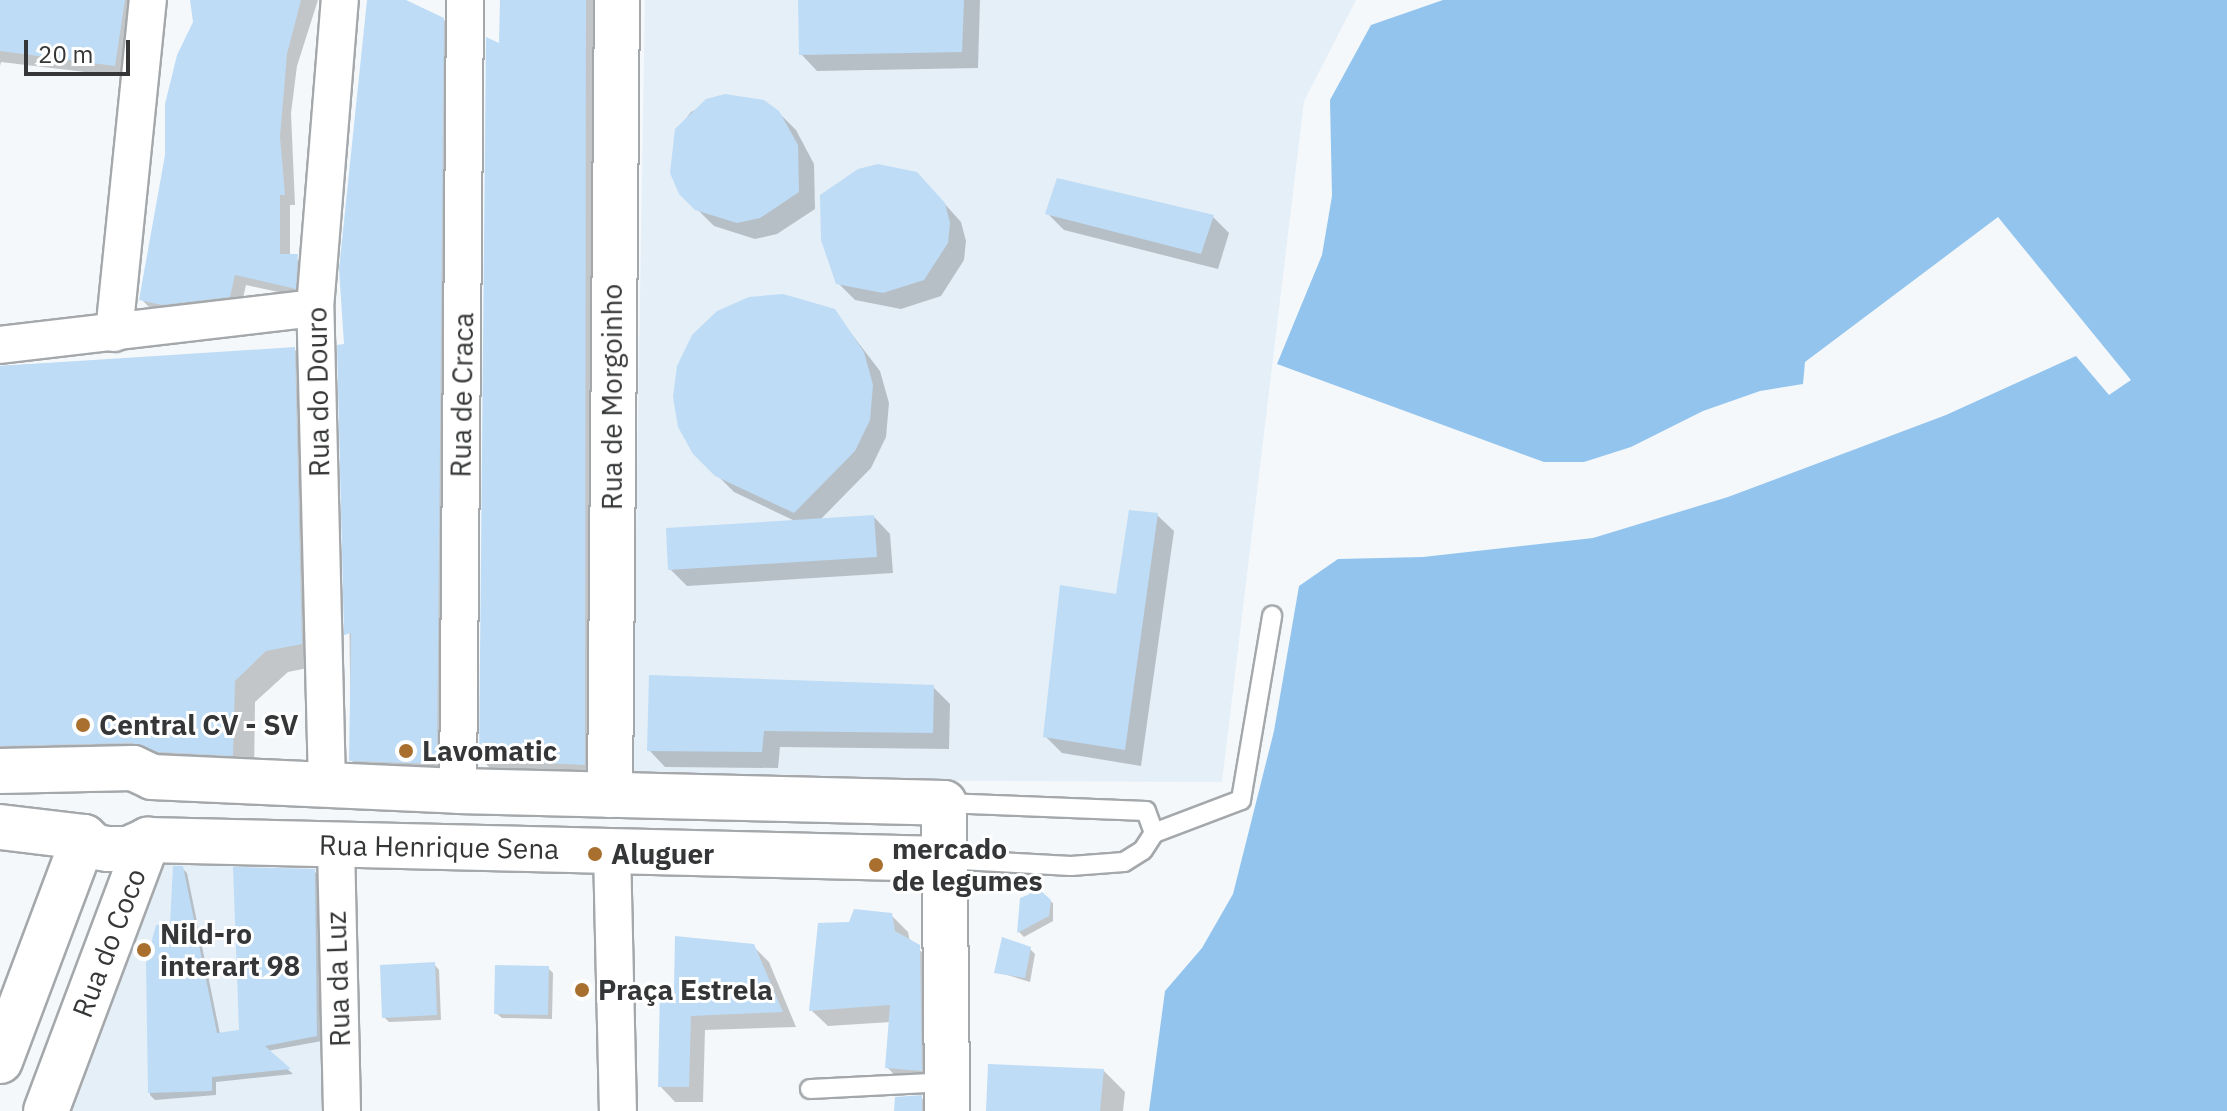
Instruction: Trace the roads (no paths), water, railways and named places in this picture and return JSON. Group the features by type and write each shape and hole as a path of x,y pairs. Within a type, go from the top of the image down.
{"main road":[{"name":"Rua de Morgoinho","path":"610,795 617,0"},
{"name":"Rua Henrique Sena","path":"0,771 109,772 133,768 152,777 458,791 944,803"},
{"path":"0,1061 84,837 88,793 109,772"},
{"name":"Rua do Coco","path":"46,1111 164,802 152,777"},
{"path":"944,803 947,1097"},
{"name":"Rua Henrique Sena","path":"0,827 84,837 95,847 108,849 128,849 148,840 943,859"}],"street":[{"path":"114,333 148,0"},
{"name":"Rua do Douro","path":"327,785 315,308 340,0"},
{"name":"Rua de Craca","path":"458,791 465,0"},
{"path":"0,345 315,308"},
{"name":"Rua da Luz","path":"336,846 342,1111"},
{"path":"612,849 618,1111"}],"lane":[{"path":"943,859 1071,866 1124,862 1143,850 1154,833 1241,800 1272,616"},
{"path":"944,803 1146,811 1154,833"},
{"path":"810,1089 947,1097"}],"water":[{"path":"1443,0 2227,0 2227,1111 1149,1111 1165,991 1202,948 1233,894 1274,731 1299,586 1338,559 1423,557 1593,538 1728,497 1946,415 2076,356 2109,395 2131,380 1998,217 1805,362 1803,384 1760,391 1703,411 1631,447 1584,462 1544,462 1277,364 1322,255 1332,196 1330,100 1371,25"}],"place":[{"name":"Central CV - SV","path":"83,725"},
{"name":"Lavomatic","path":"406,751"},
{"name":"Aluguer","path":"595,854"},
{"name":"mercado de legumes","path":"876,865"},
{"name":"Nild-ro interart 98","path":"144,950"},
{"name":"Praça Estrela","path":"582,990"}]}
